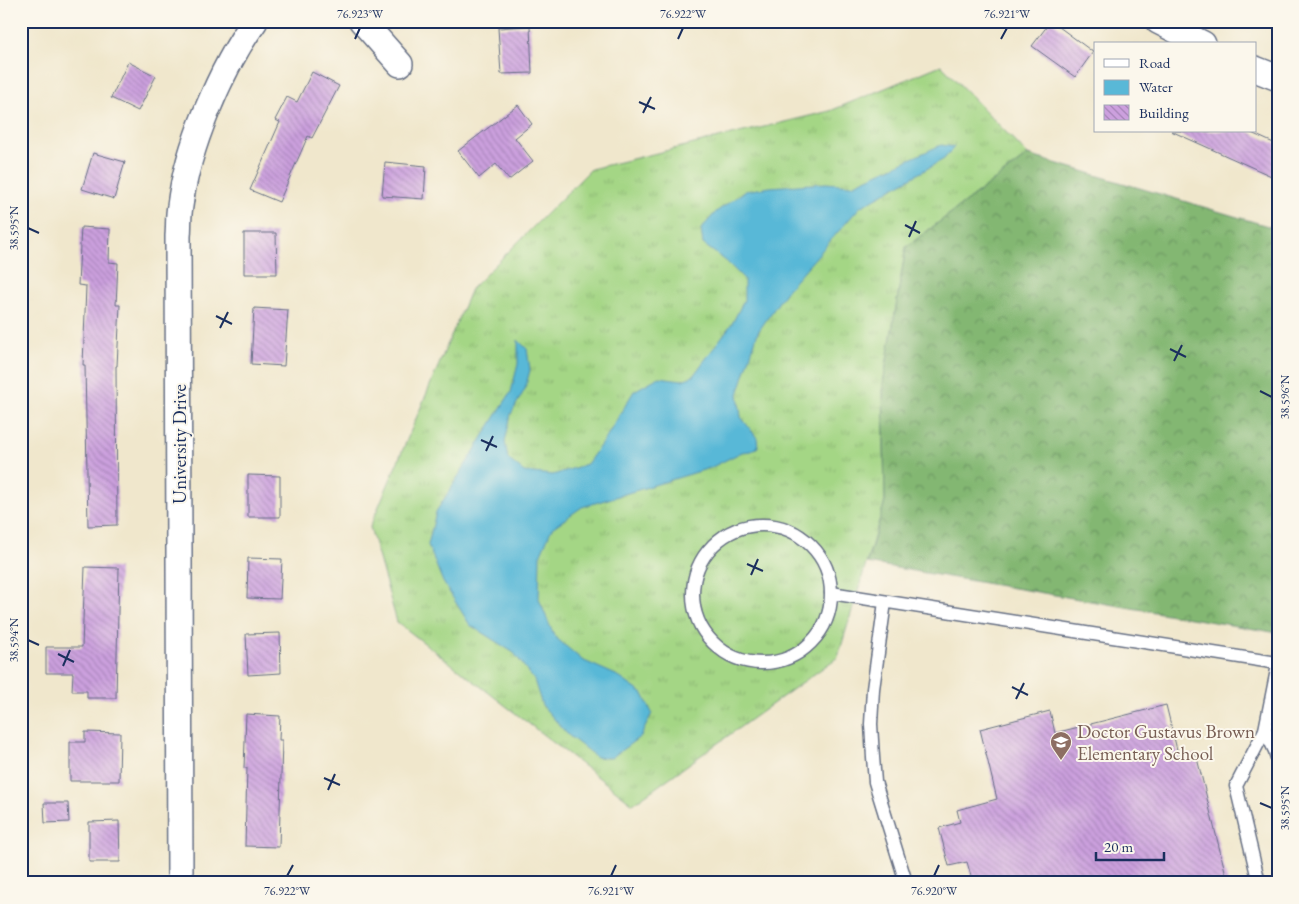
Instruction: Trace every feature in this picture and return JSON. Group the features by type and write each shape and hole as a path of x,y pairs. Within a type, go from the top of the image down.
{"street":[{"name":"University Drive","path":"180,883 178,236 180,206 186,174 200,130 222,76 255,21"},
{"path":"362,21 400,64"},
{"path":"1158,21 1199,42"},
{"path":"1256,69 1278,78"}],"lane":[{"path":"763,525 793,532 817,552 825,565 830,580 831,594 829,610 824,625 816,638 805,649 792,657 777,662 761,664 732,656 718,648 707,637 694,609 693,593 695,578 700,564 708,551 733,532 747,527 763,525"},
{"path":"831,594 1278,664 1265,730 1236,786 1259,883"},
{"path":"885,602 873,689 871,724 873,756 875,782 905,880"},
{"path":"1265,730 1275,751 1278,763"}],"green space":[{"path":"941,65 1028,155 906,247 883,384 885,501 838,657 633,804 397,622 370,527 471,289 591,169 830,111"},
{"path":"1028,155 1278,229 1278,633 867,563 885,501 883,384 906,247"}],"water":[{"path":"941,145 954,147 944,159 860,207 787,290 758,332 738,394 741,417 757,438 758,447 751,451 742,452 710,468 582,507 552,528 540,556 539,599 554,636 582,660 616,675 643,694 652,713 641,736 611,758 596,757 568,735 542,705 534,680 514,653 470,625 443,582 428,545 436,512 511,392 518,364 518,340 527,349 530,370 525,389 511,414 505,442 508,459 524,472 553,475 587,464 607,436 634,391 659,377 682,380 693,376 733,322 744,300 744,279 726,261 703,244 701,229 716,212 745,191 770,187 826,183 852,185"}],"building":[{"path":"1051,21 1093,52 1075,77 1032,46"},
{"path":"530,26 532,73 501,74 498,28"},
{"path":"128,62 156,76 138,111 111,98"},
{"path":"312,72 339,86 312,138 308,136 279,202 250,190 280,122 275,120 287,97 297,102"},
{"path":"518,105 532,124 515,138 533,161 509,180 496,164 479,178 458,151"},
{"path":"1173,132 1249,132 1278,145 1278,179"},
{"path":"93,153 125,162 114,199 82,189"},
{"path":"385,162 426,166 424,199 382,196"},
{"path":"81,227 110,229 109,262 118,263 116,305 120,305 116,366 117,525 88,526 85,365 83,365 86,286 78,285"},
{"path":"244,233 276,233 277,274 244,274"},
{"path":"254,308 288,310 284,366 251,364"},
{"path":"248,475 280,476 280,517 248,517"},
{"path":"248,558 282,559 280,599 247,598"},
{"path":"85,567 119,568 116,698 87,698 87,691 72,691 73,673 46,673 46,647 82,647"},
{"path":"280,633 281,673 248,675 246,634"},
{"path":"1166,705 1179,758 1196,754 1228,883 973,883 967,862 949,866 939,828 960,822 957,810 997,799 980,729 1050,711 1055,733"},
{"path":"246,714 280,716 279,740 282,740 279,847 245,846 247,768 244,768"},
{"path":"85,732 120,733 119,781 70,781 70,742 85,742"},
{"path":"44,803 68,803 69,822 45,823"},
{"path":"119,821 120,862 89,862 89,822"}],"place":[{"name":"Doctor Gustavus Brown Elementary School","path":"1061,761"}]}
